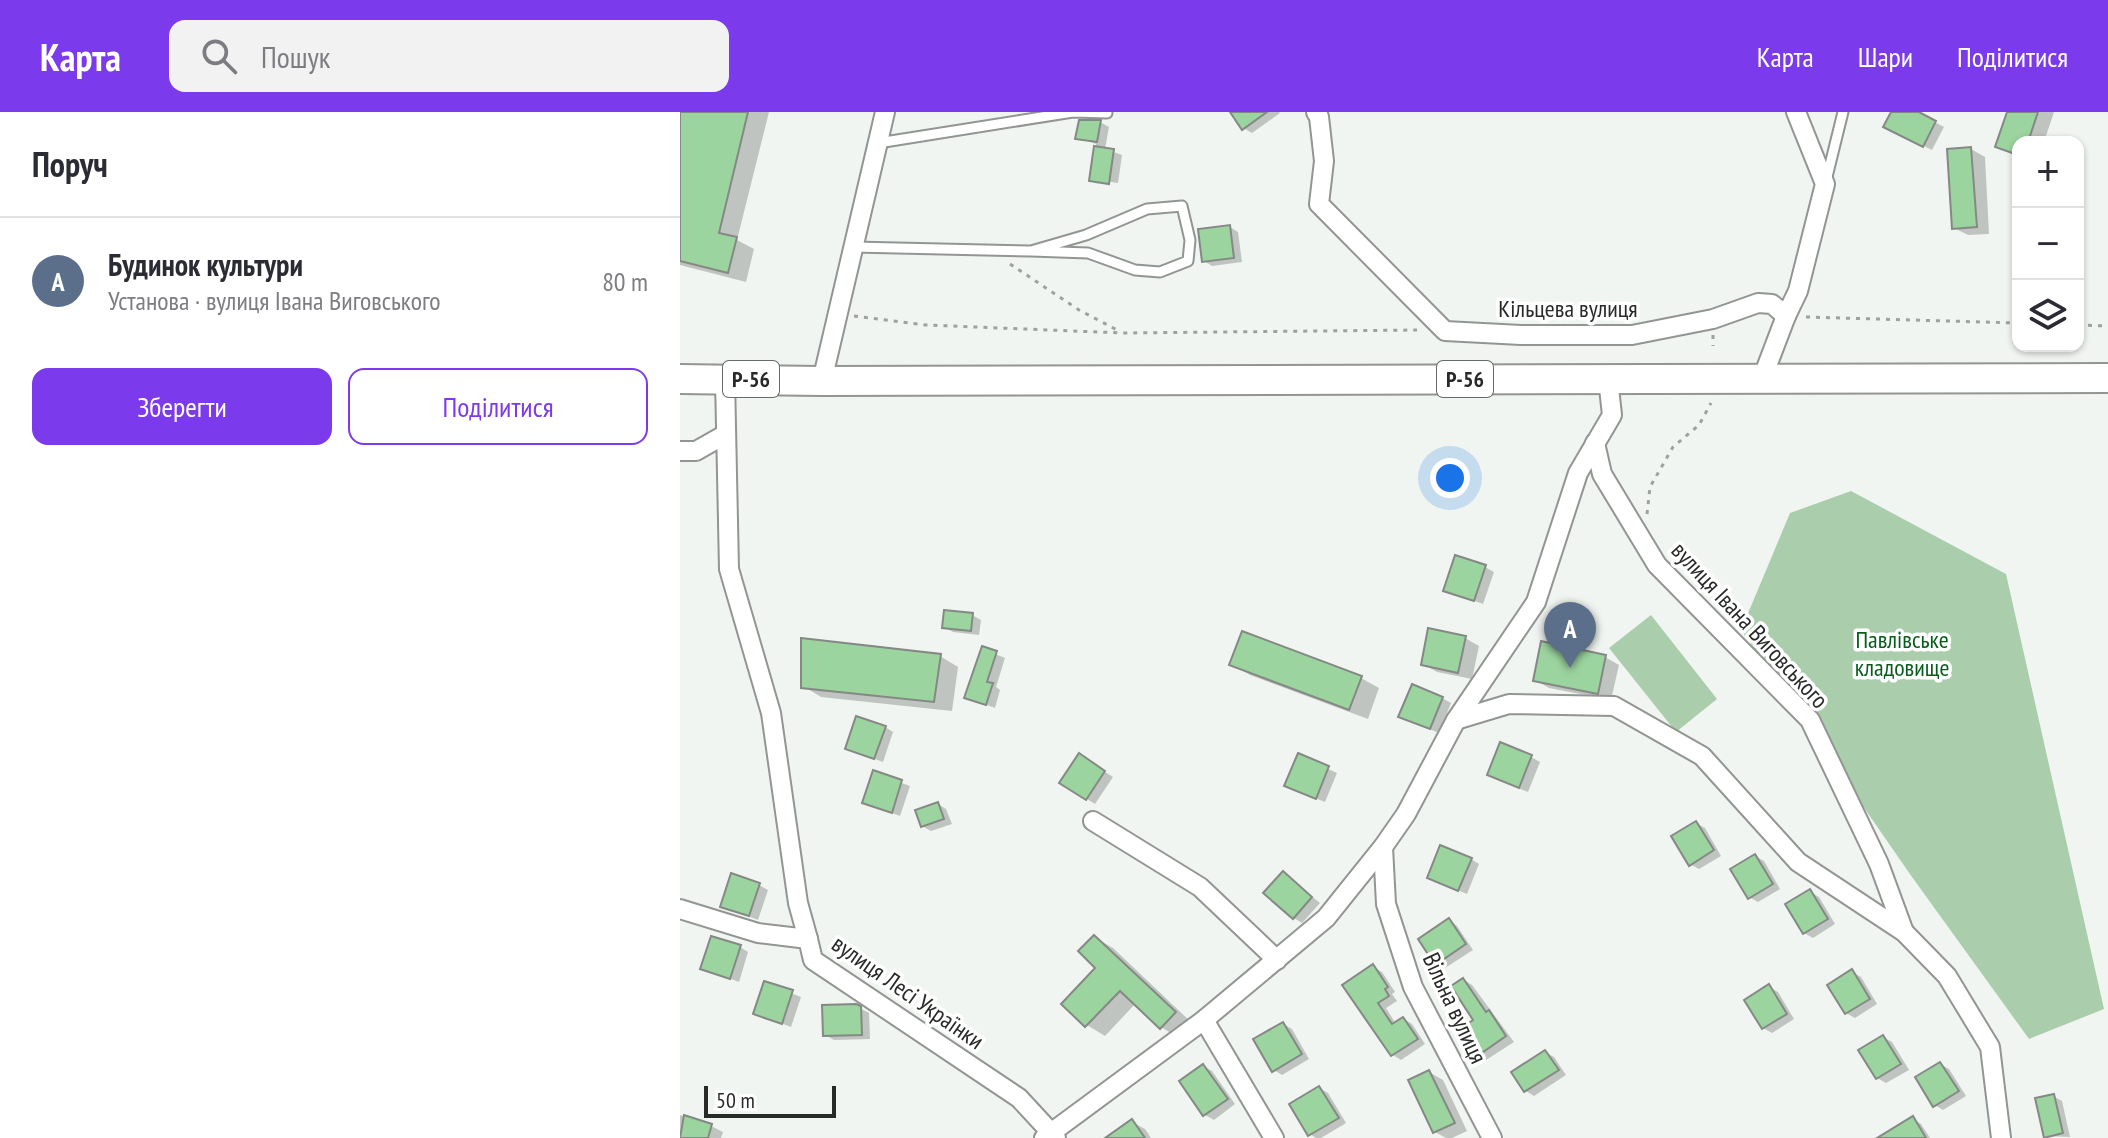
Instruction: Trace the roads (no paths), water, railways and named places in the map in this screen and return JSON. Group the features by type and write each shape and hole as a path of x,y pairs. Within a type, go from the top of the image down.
{"main road":[{"name":"Р-56","path":"680,379 2108,378"}],"street":[{"path":"822,381 885,112"},
{"name":"Кільцева вулиця","path":"1316,112 1324,161 1319,204 1445,331 1632,335 1713,319 1758,303 1772,304 1786,316"},
{"path":"1762,379 1798,291 1825,184 1796,112"},
{"path":"725,379 729,569 771,713 798,903 808,939"},
{"path":"1051,1136 1204,1020 1326,918 1383,847 1406,814 1456,720 1536,602 1578,473 1612,415 1608,379"},
{"path":"680,451 696,451 726,434"},
{"name":"вулиця Івана Виговського","path":"1595,443 1602,474 1657,565 1810,720 1879,864 1904,932"},
{"name":"вулиця Івана Виговського","path":"1456,720 1509,704 1614,706 1702,756 1798,862 1904,932 1947,976 1990,1047 2001,1138"},
{"path":"1093,821 1200,887 1277,960"},
{"name":"Вільна вулиця","path":"1383,847 1386,904 1413,987 1492,1138"},
{"name":"вулиця Лесі Українки","path":"680,909 758,933 808,939 813,960 1019,1098 1051,1136"},
{"path":"1204,1020 1274,1138"}],"lane":[{"path":"878,143 1073,112 1107,113"},
{"path":"1825,184 1843,112"},
{"path":"853,247 1088,253 1135,270 1160,272 1188,261 1190,240 1182,206 1147,209 1086,235 1031,251"}],"place":[{"name":"Будинок культури","path":"1570,668"}],"park label":[{"name":"Павлівське кладовище","path":"1902,653"}]}
